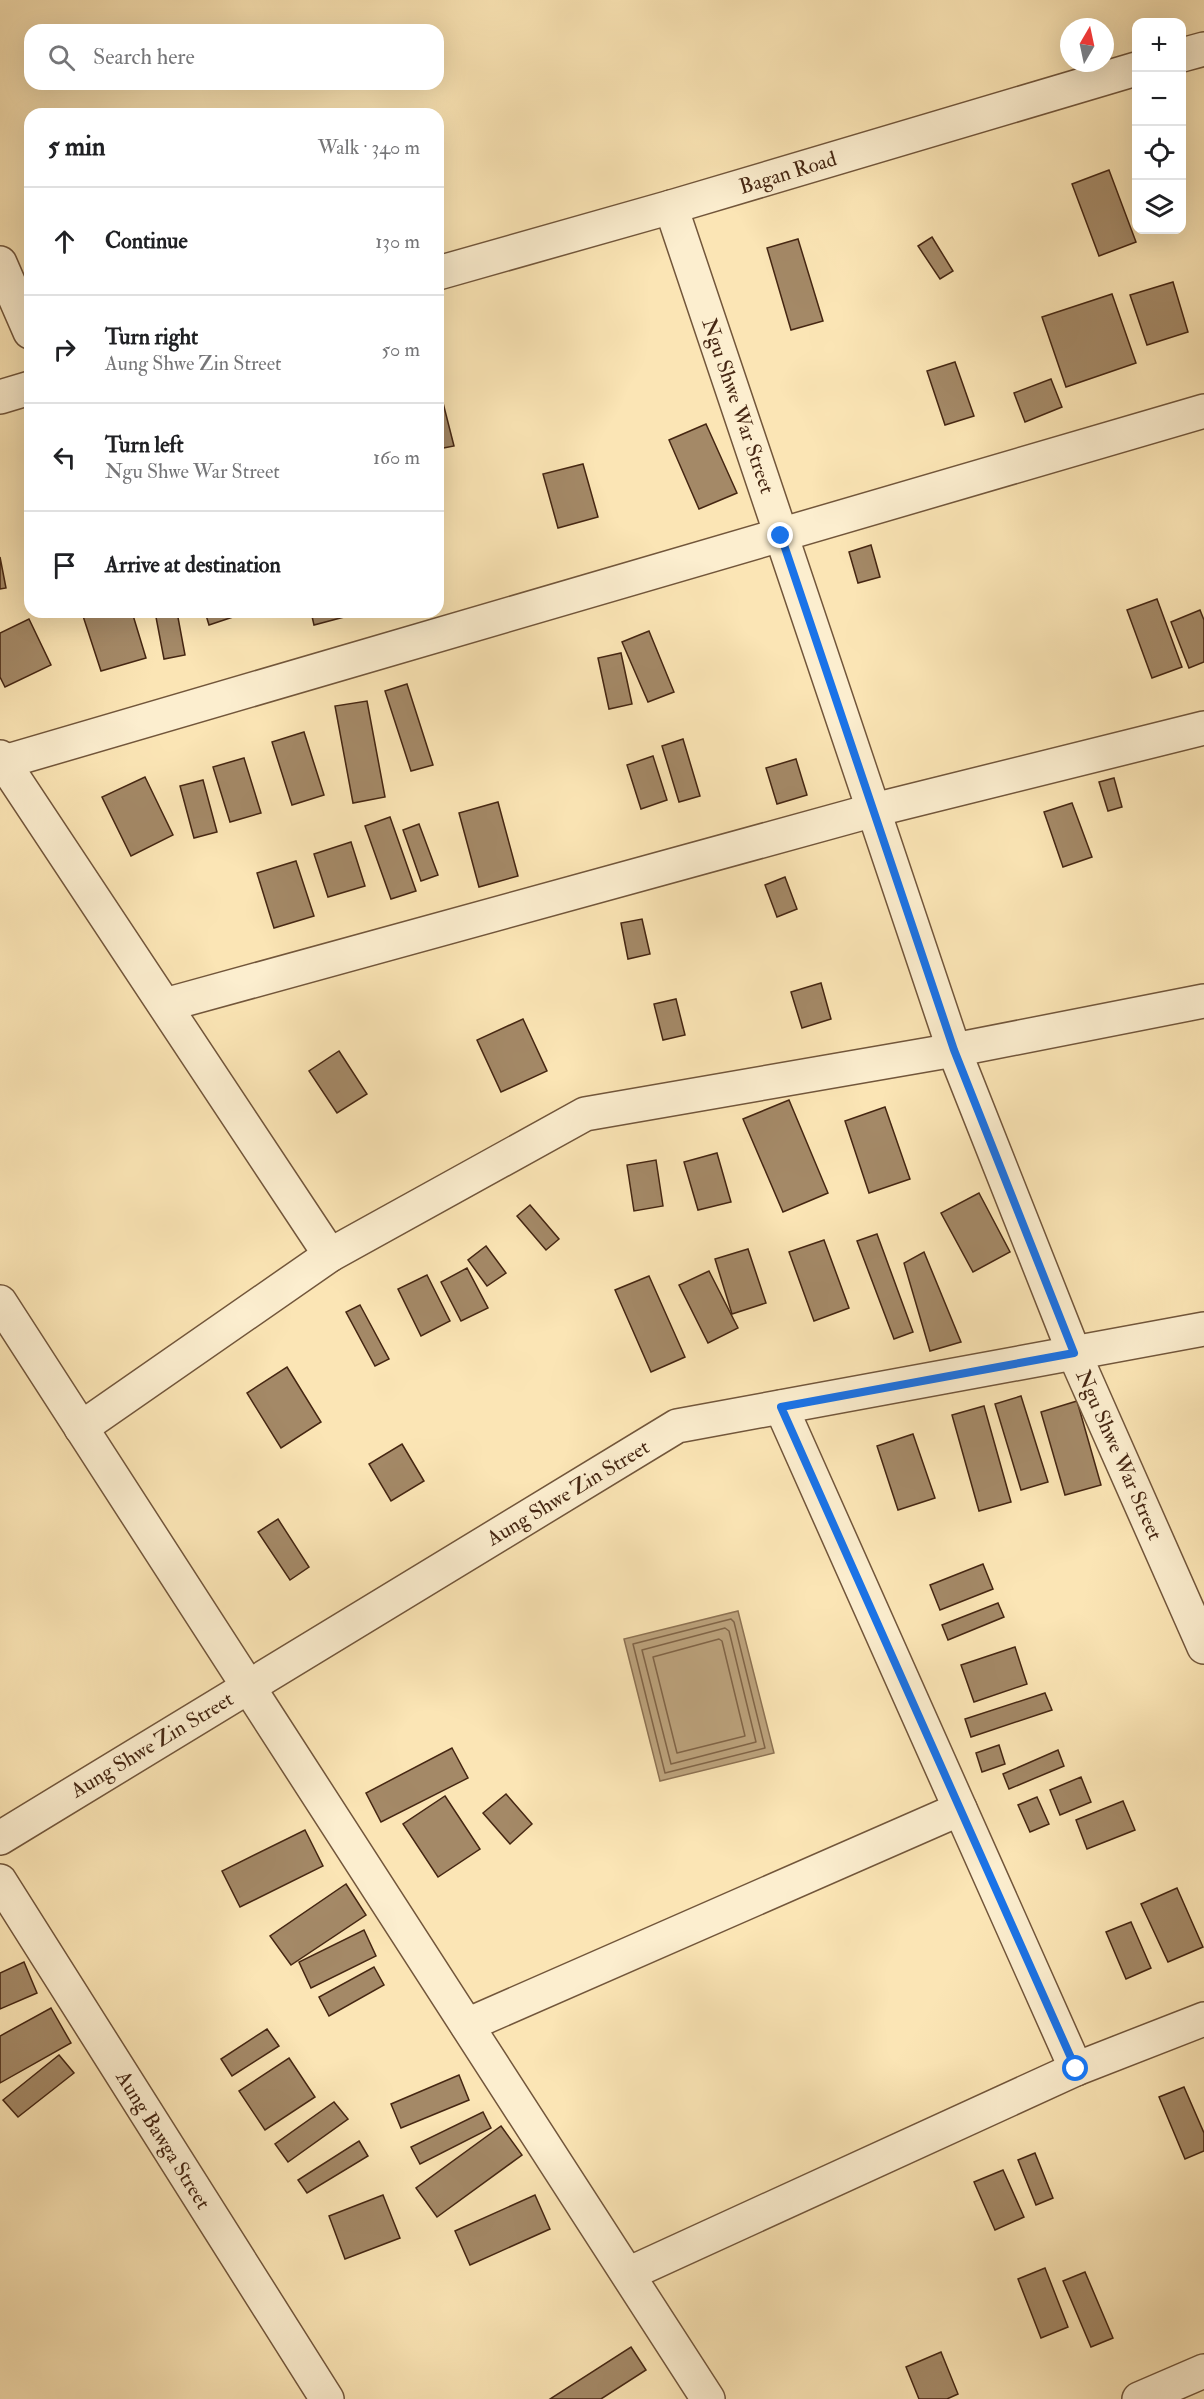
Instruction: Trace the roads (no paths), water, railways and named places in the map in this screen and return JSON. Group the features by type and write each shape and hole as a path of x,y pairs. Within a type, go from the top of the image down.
{"street":[{"path":"1186,54 1204,49"},
{"name":"Bagan Road","path":"444,271 671,207 1132,70"},
{"name":"Ngu Shwe War Street","path":"671,207 954,1050 1074,1353 1204,1647"},
{"path":"0,263 24,318"},
{"path":"0,397 24,390"},
{"path":"330,1255 2,759 781,536 1204,411"},
{"path":"165,1005 874,810 1204,728"},
{"path":"81,1428 330,1255 585,1114 954,1050 1204,1000"},
{"path":"0,1302 708,2399"},
{"name":"Aung Shwe Zin Street","path":"0,1838 677,1426 1204,1329"},
{"path":"781,1407 1076,2069"},
{"path":"467,2025 960,1809"},
{"name":"Aung Bawga Street","path":"0,1881 327,2399"},
{"path":"628,2274 1076,2069 1204,2019"},
{"path":"1139,2399 1204,2371"}],"water":[{"path":"738,1611 774,1753 660,1781 624,1639"}]}
